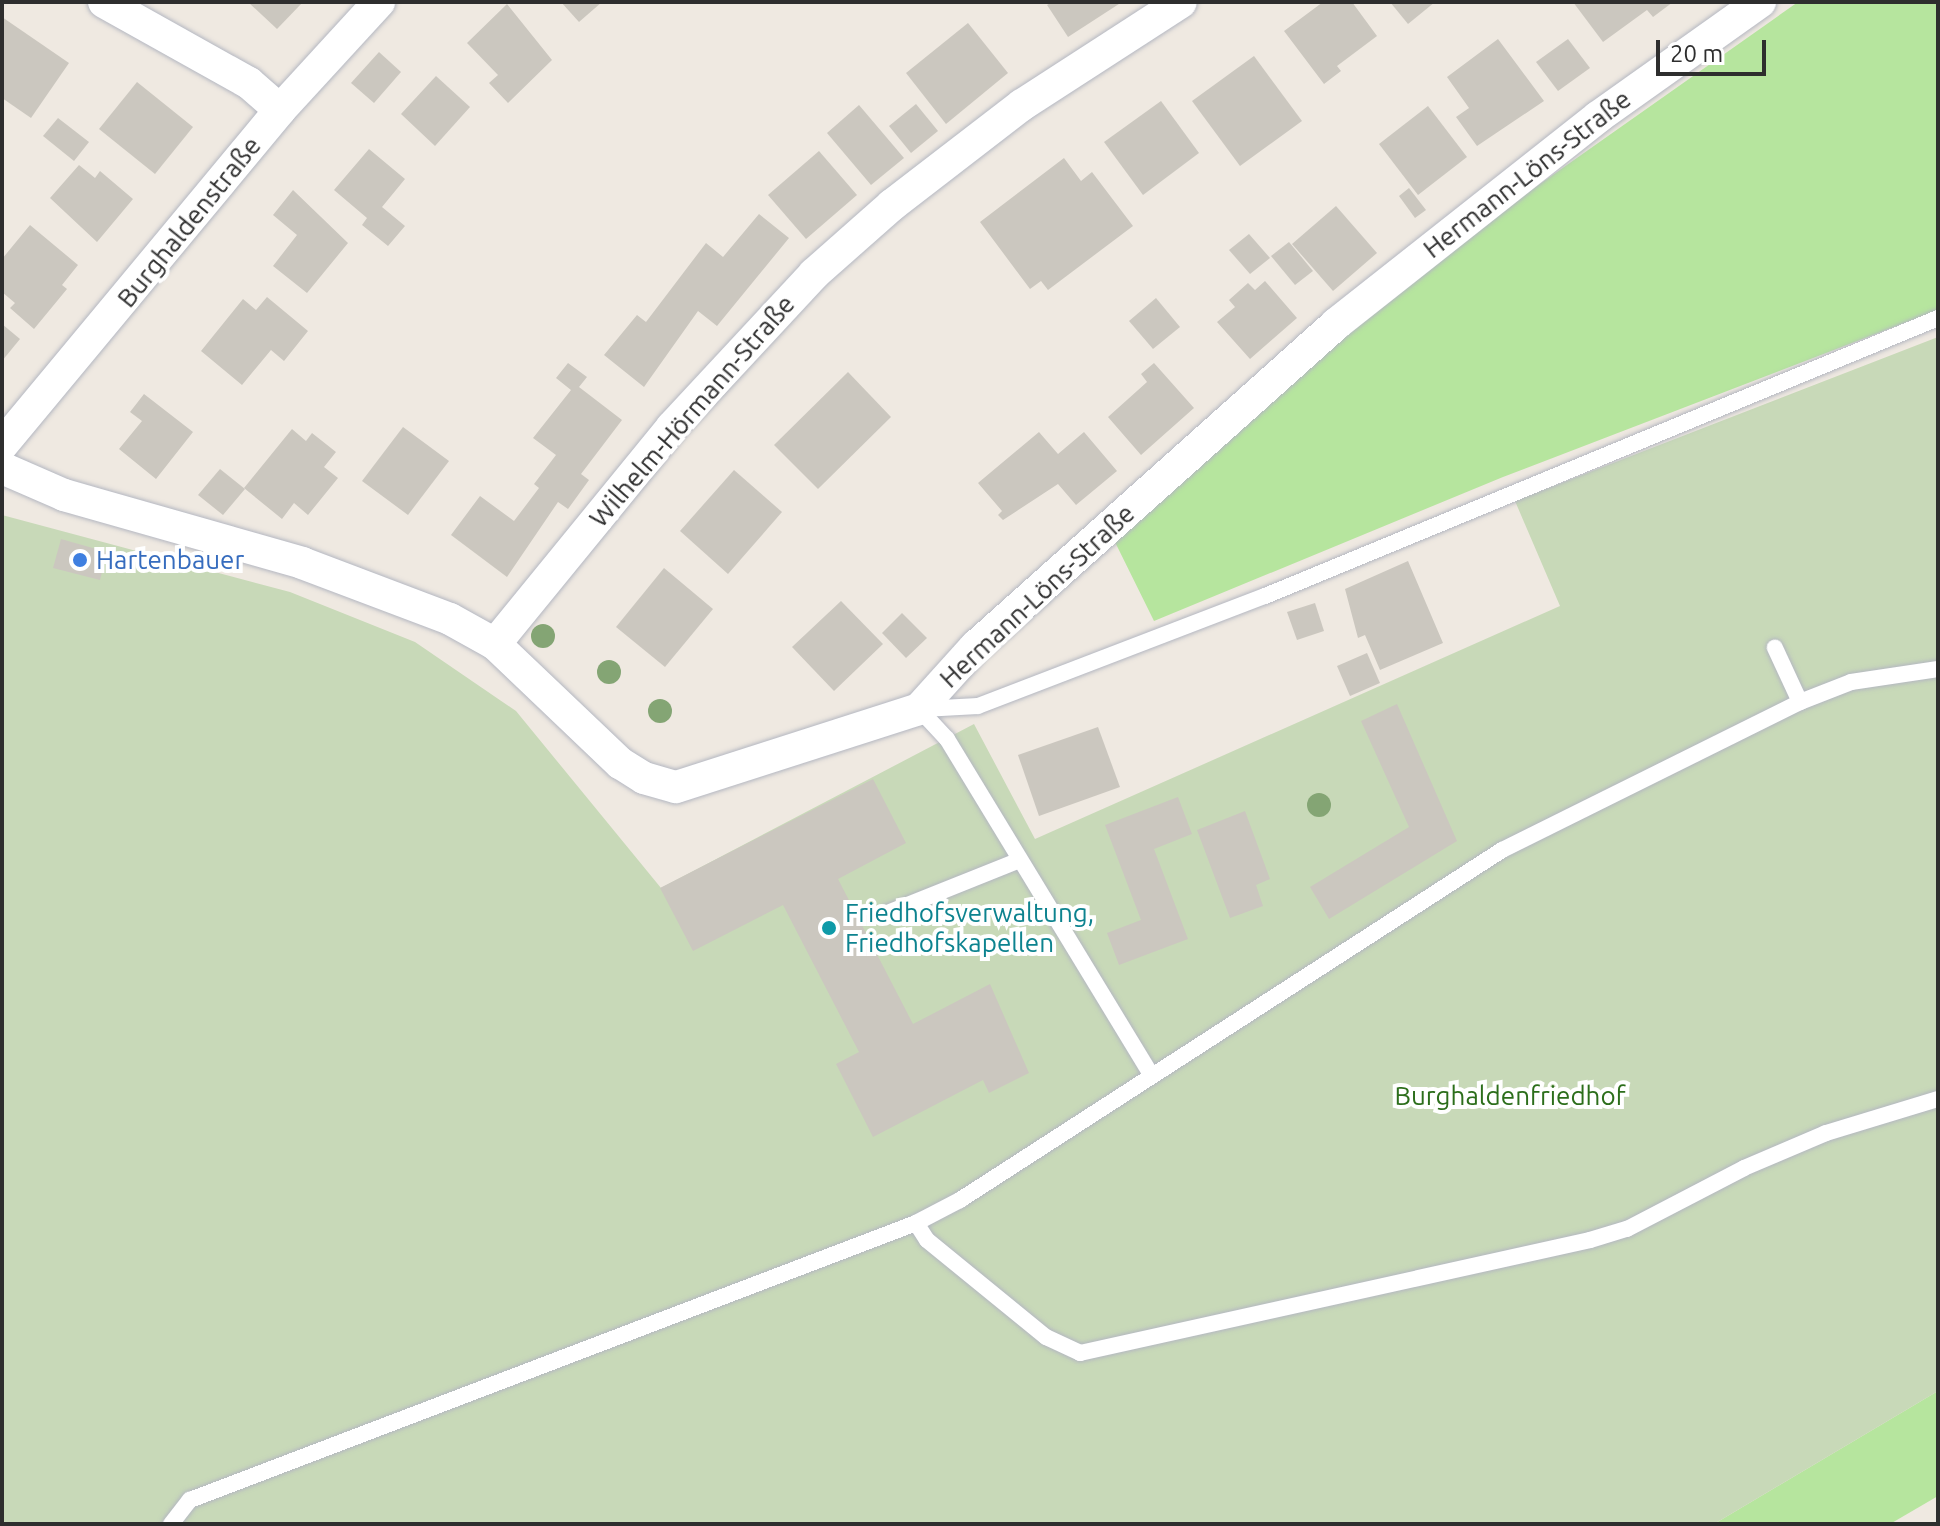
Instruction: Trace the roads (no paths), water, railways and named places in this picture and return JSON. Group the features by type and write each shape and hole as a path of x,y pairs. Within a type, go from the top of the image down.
{"street":[{"path":"104,2 249,83 280,110"},
{"name":"Burghaldenstraße","path":"2,445 280,110 379,2"},
{"name":"Wilhelm-Hörmann-Straße","path":"495,644 681,416 814,274 892,205 1022,105 1181,2"},
{"name":"Hermann-Löns-Straße","path":"2,468 64,495 302,563 450,619 495,644 620,763 659,784 676,787 919,709 975,647 1336,324 1598,117 1760,2"}],"lane":[{"path":"919,709 978,706 1007,695 1265,596 1938,318"},
{"path":"1775,648 1800,702"},
{"path":"171,1524 190,1500 916,1223 960,1200 1150,1073 1502,850 1800,702 1851,682 1938,669"},
{"path":"919,709 947,739 1150,1073"},
{"path":"885,914 1020,860"},
{"path":"916,1223 927,1240 1046,1337 1080,1353 1590,1240 1627,1229 1744,1168 1826,1133 1938,1099"}],"place":[{"name":"Hartenbauer","path":"80,560"},
{"name":"Friedhofsverwaltung, Friedhofskapellen","path":"829,928"}],"park label":[{"name":"Burghaldenfriedhof","path":"1510,1096"}]}
